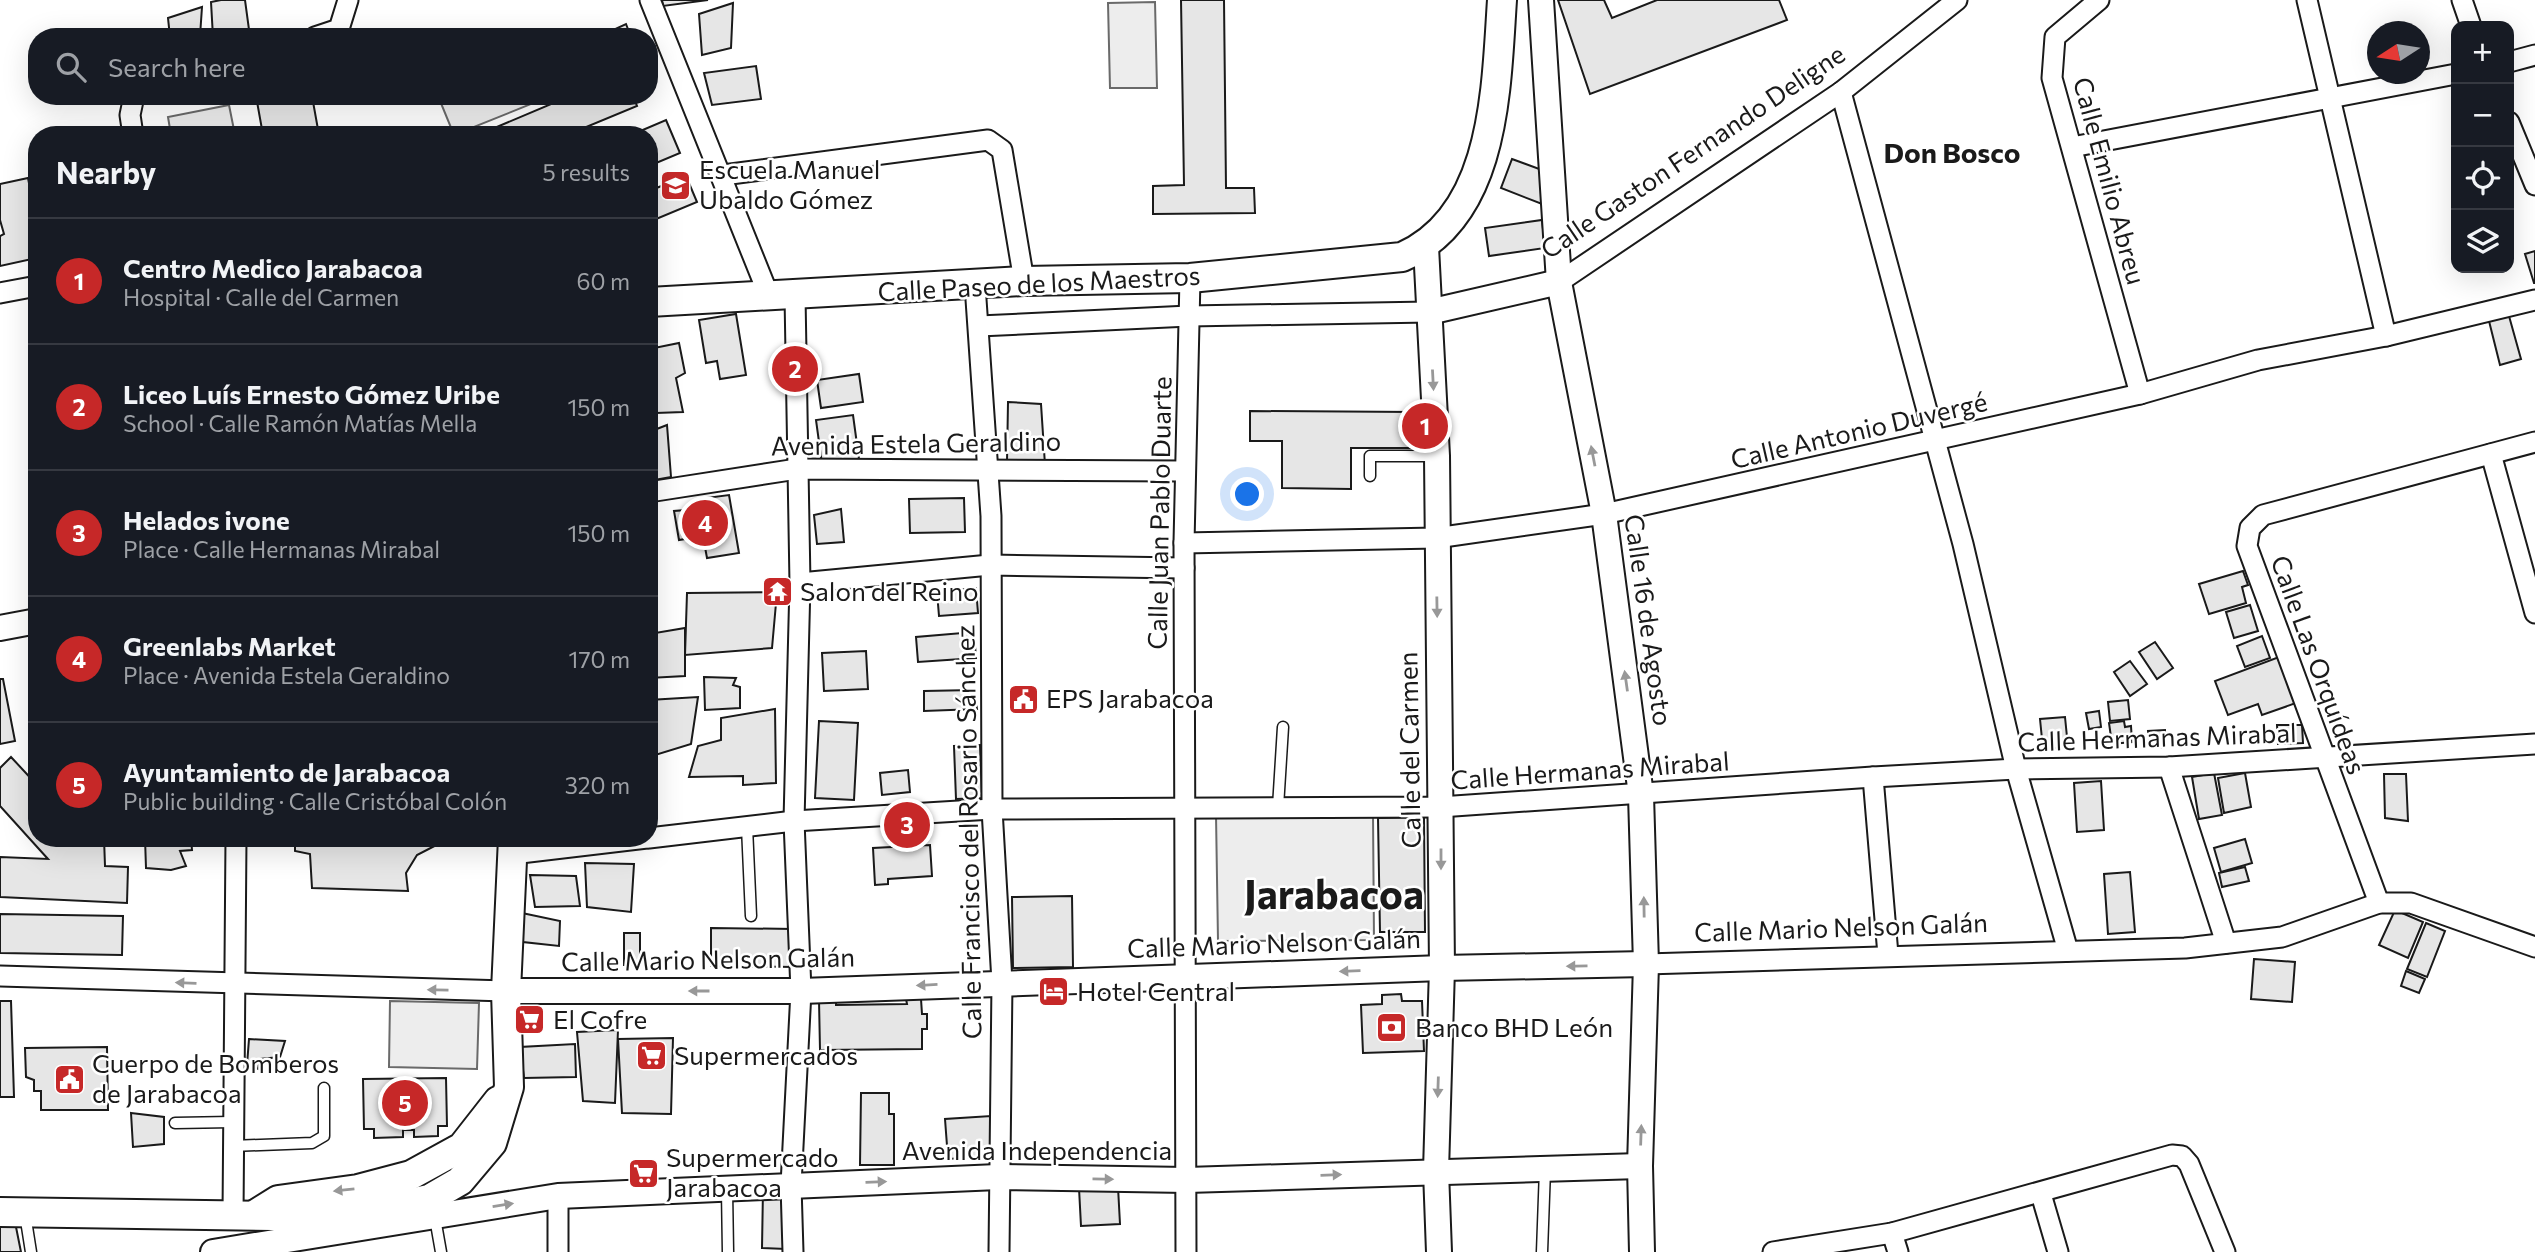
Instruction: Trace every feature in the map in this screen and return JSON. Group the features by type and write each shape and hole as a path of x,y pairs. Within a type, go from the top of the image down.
{"main road":[{"path":"1426,247 1458,212 1479,169 1496,93 1502,0"},
{"name":"Calle Paseo de los Maestros","path":"658,302 1024,281 1190,278 1380,262 1426,247"},
{"path":"12,1212 347,1217 423,1193 509,1087 506,991 513,847"}],"street":[{"path":"339,28 348,0"},
{"path":"650,0 723,175 782,296 797,469 800,583 794,821 801,990 791,1185 793,1252"},
{"name":"Calle 16 de Agosto","path":"1541,0 1559,282 1604,514 1641,795 1646,964 1640,1166 1642,1252"},
{"name":"Calle Gaston Fernando Deligne","path":"979,326 1189,316 1429,312 1559,282 1841,92 1957,0"},
{"name":"Calle Emilio Abreu","path":"2099,0 2055,37 2052,78 2140,394"},
{"path":"2306,0 2386,336"},
{"path":"2462,0 2469,21"},
{"path":"2514,61 2535,55"},
{"path":"2072,147 2451,75"},
{"path":"1841,92 1936,441 2016,769 2068,951"},
{"path":"132,105 132,126"},
{"path":"2514,133 2533,176"},
{"path":"723,175 988,140 1002,150 1024,281"},
{"name":"Calle del Carmen","path":"1426,247 1437,456 1442,968 1436,1171 1439,1252"},
{"name":"Calle Juan Pablo Duarte","path":"1186,1252 1188,976 1184,543 1190,278"},
{"name":"Calle Francisco del Rosario Sánchez","path":"975,285 988,471 992,809 1002,982 999,1252"},
{"path":"0,293 28,288"},
{"name":"Calle Antonio Duvergé","path":"1184,543 1436,538 1604,514 2140,394 2258,360 2386,336 2535,300"},
{"name":"Calle Las Orquídeas","path":"2379,903 2322,757 2247,546 2250,528 2263,515 2535,442"},
{"path":"2491,454 2535,613"},
{"name":"Avenida Estela Geraldino","path":"658,491 797,469 1185,471"},
{"path":"800,583 990,565 1184,568"},
{"path":"0,628 28,623"},
{"name":"Calle Hermanas Mirabal","path":"658,837 794,821 992,809 1440,807 1873,777 2016,769 2169,767 2535,744"},
{"path":"2169,767 2226,943"},
{"path":"1873,777 1888,955"},
{"path":"236,847 232,1146 243,1216"},
{"name":"Calle Mario Nelson Galán","path":"0,976 506,991 801,990 1442,968 2068,951 2226,943 2260,941 2301,933 2379,903 2411,903 2535,947"},
{"path":"1773,1252 1895,1242 2040,1194 2172,1155 2182,1156 2189,1164 2225,1252"},
{"name":"Avenida Independencia","path":"213,1252 423,1193 558,1196 998,1177 1186,1180 1640,1166"},
{"path":"2040,1194 2058,1252"},
{"path":"558,1196 558,1252"}],"lane":[{"path":"1370,476 1370,456 1437,456"},
{"path":"1278,807 1283,727"},
{"path":"747,827 751,916"},
{"path":"232,1146 312,1143 324,1136 324,1088"},
{"path":"174,1123 232,1122"},
{"path":"1542,1252 1545,1168"},
{"path":"727,1188 728,1252"},
{"path":"423,1193 441,1252"},
{"path":"12,1212 31,1252"}],"shaded area":[{"path":"1155,2 1157,88 1110,88 1108,3"},
{"path":"229,105 233,126 170,126 168,117"},
{"path":"442,105 529,105 476,126 450,126"},
{"path":"1373,814 1374,940 1218,941 1216,815"},
{"path":"390,1001 479,1003 477,1069 389,1067"}],"building":[{"path":"245,0 249,28 212,28 211,2"},
{"path":"662,0 708,0 663,6"},
{"path":"1181,0 1224,0 1226,188 1254,188 1255,213 1153,214 1153,186 1184,185"},
{"path":"1558,0 1604,0 1612,18 1657,0 1779,0 1787,20 1590,94"},
{"path":"733,3 731,48 702,55 699,14"},
{"path":"202,7 201,28 169,28 168,18"},
{"path":"756,66 761,99 712,105 704,73"},
{"path":"258,105 314,105 317,126 261,126"},
{"path":"549,105 637,106 589,126 499,126"},
{"path":"666,120 680,153 658,162 658,126 652,126"},
{"path":"1512,159 1553,174 1542,204 1501,188"},
{"path":"686,176 697,202 658,218 658,187"},
{"path":"28,178 28,260 0,266 0,236 4,234 0,220 0,184"},
{"path":"1542,220 1545,248 1489,256 1485,228"},
{"path":"2535,251 2535,283 2534,283 2525,254"},
{"path":"736,314 746,375 720,379 717,361 706,363 699,320"},
{"path":"2509,316 2521,359 2500,365 2489,321"},
{"path":"679,343 685,373 676,378 683,412 658,413 658,347"},
{"path":"859,374 863,402 821,408 817,380"},
{"path":"1008,402 1041,404 1045,465 1007,462"},
{"path":"1250,411 1415,412 1414,448 1351,448 1351,489 1282,488 1282,441 1250,441"},
{"path":"853,415 859,459 822,464 816,420"},
{"path":"667,425 671,477 658,479 658,428"},
{"path":"729,495 739,553 707,558 703,536 679,540 674,511 699,509 698,499"},
{"path":"964,498 965,532 910,533 909,499"},
{"path":"841,509 844,542 817,544 814,515"},
{"path":"2243,571 2248,585 2242,587 2246,603 2209,614 2199,584"},
{"path":"976,588 978,613 939,616 937,592"},
{"path":"777,592 772,648 685,655 687,593"},
{"path":"2250,605 2258,631 2234,638 2226,612"},
{"path":"685,628 685,676 658,678 658,632"},
{"path":"974,632 976,658 918,662 916,637"},
{"path":"2262,636 2270,658 2245,667 2237,646"},
{"path":"2155,642 2173,668 2157,679 2139,652"},
{"path":"866,651 868,689 824,691 822,653"},
{"path":"2279,657 2296,703 2262,715 2258,704 2228,715 2215,681"},
{"path":"2130,661 2147,684 2130,696 2114,672"},
{"path":"704,677 736,678 733,685 740,687 740,708 705,710"},
{"path":"0,679 3,679 15,741 0,744"},
{"path":"974,690 977,709 924,711 924,691"},
{"path":"698,697 691,744 658,754 658,699"},
{"path":"2128,700 2130,719 2110,721 2108,702"},
{"path":"775,709 776,783 743,785 743,776 689,777 698,746 721,740 721,718"},
{"path":"2099,711 2101,727 2089,729 2086,713"},
{"path":"2065,717 2068,747 2043,749 2040,719"},
{"path":"819,721 858,723 854,800 815,798"},
{"path":"2124,721 2125,727 2131,726 2132,742 2112,744 2109,723"},
{"path":"2277,725 2302,725 2303,743 2278,744"},
{"path":"2165,730 2166,747 2150,748 2148,731"},
{"path":"980,745 982,798 956,799 954,746"},
{"path":"11,757 28,775 28,837 0,806 0,768"},
{"path":"908,770 910,792 882,795 880,773"},
{"path":"2214,773 2222,815 2199,819 2192,777"},
{"path":"2245,773 2251,807 2224,813 2218,778"},
{"path":"2384,774 2406,774 2408,821 2385,818"},
{"path":"2101,781 2104,830 2077,832 2074,783"},
{"path":"1424,817 1425,932 1380,932 1378,818"},
{"path":"2245,839 2252,863 2221,872 2214,848"},
{"path":"930,845 932,876 888,879 888,884 875,885 873,848"},
{"path":"37,847 104,847 105,866 128,867 127,903 0,897 0,857 48,859"},
{"path":"145,847 192,847 192,850 180,851 186,866 171,870 146,868"},
{"path":"295,847 432,847 417,855 406,873 408,891 312,888 310,854 295,851"},
{"path":"585,863 634,864 631,912 587,907"},
{"path":"2245,867 2249,881 2222,887 2219,873"},
{"path":"2130,872 2135,932 2108,934 2104,874"},
{"path":"530,875 576,876 580,906 535,907"},
{"path":"1072,896 1073,967 1013,968 1012,897"},
{"path":"2395,910 2423,922 2408,958 2379,945"},
{"path":"522,913 560,921 559,946 523,942"},
{"path":"0,914 123,916 122,955 0,953"},
{"path":"2426,923 2445,931 2427,977 2407,969"},
{"path":"711,928 794,929 793,967 711,966"},
{"path":"624,933 640,933 640,965 624,965"},
{"path":"2254,959 2295,962 2292,1002 2251,999"},
{"path":"2406,971 2425,979 2419,993 2401,986"},
{"name":"Banco BHD León","path":"1401,994 1402,1001 1422,1001 1424,1051 1363,1053 1361,1005 1382,1004 1382,995"},
{"path":"906,999 921,999 922,1014 927,1014 927,1029 922,1029 922,1049 820,1050 819,1000 836,1000 836,1005 907,1004"},
{"path":"0,1001 11,1001 14,1097 0,1097"},
{"path":"618,1030 615,1103 583,1101 577,1032"},
{"path":"673,1038 671,1114 622,1113 618,1039"},
{"path":"249,1039 285,1041 280,1057 260,1059 258,1069 247,1065"},
{"path":"575,1044 576,1077 524,1078 520,1047"},
{"name":"Cuerpo de Bomberos de Jarabacoa","path":"107,1047 108,1110 41,1110 41,1091 34,1091 34,1080 26,1077 25,1048"},
{"path":"446,1078 447,1126 438,1126 438,1136 414,1137 414,1130 403,1130 403,1137 374,1138 374,1129 364,1129 363,1079"},
{"path":"861,1093 889,1093 889,1114 894,1114 894,1165 860,1165"},
{"path":"131,1113 164,1117 164,1144 133,1147"},
{"path":"991,1116 993,1156 948,1159 945,1119"},
{"path":"1118,1187 1120,1224 1081,1226 1079,1188"},
{"path":"763,1189 788,1189 786,1249 762,1248"},
{"path":"15,1222 21,1252 0,1252 0,1225"}],"place":[{"name":"Escuela Manuel Ubaldo Gómez","path":"676,185"},
{"name":"Liceo Luís Ernesto Gómez Uribe","path":"795,369"},
{"name":"Centro Medico Jarabacoa","path":"1425,426"},
{"name":"Greenlabs Market","path":"705,523"},
{"name":"Salon del Reino","path":"777,592"},
{"name":"EPS Jarabacoa","path":"1023,699"},
{"name":"Helados ivone","path":"907,825"},
{"name":"Hotel Central","path":"1054,992"},
{"name":"El Cofre","path":"530,1020"},
{"name":"Banco BHD León","path":"1392,1028"},
{"name":"Supermercados","path":"651,1056"},
{"name":"Cuerpo de Bomberos de Jarabacoa","path":"69,1079"},
{"name":"Ayuntamiento de Jarabacoa","path":"405,1103"},
{"name":"Supermercado Jarabacoa","path":"643,1173"}],"district":[{"name":"Don Bosco","path":"1952,153"},
{"name":"Jarabacoa","path":"1334,895"}]}
